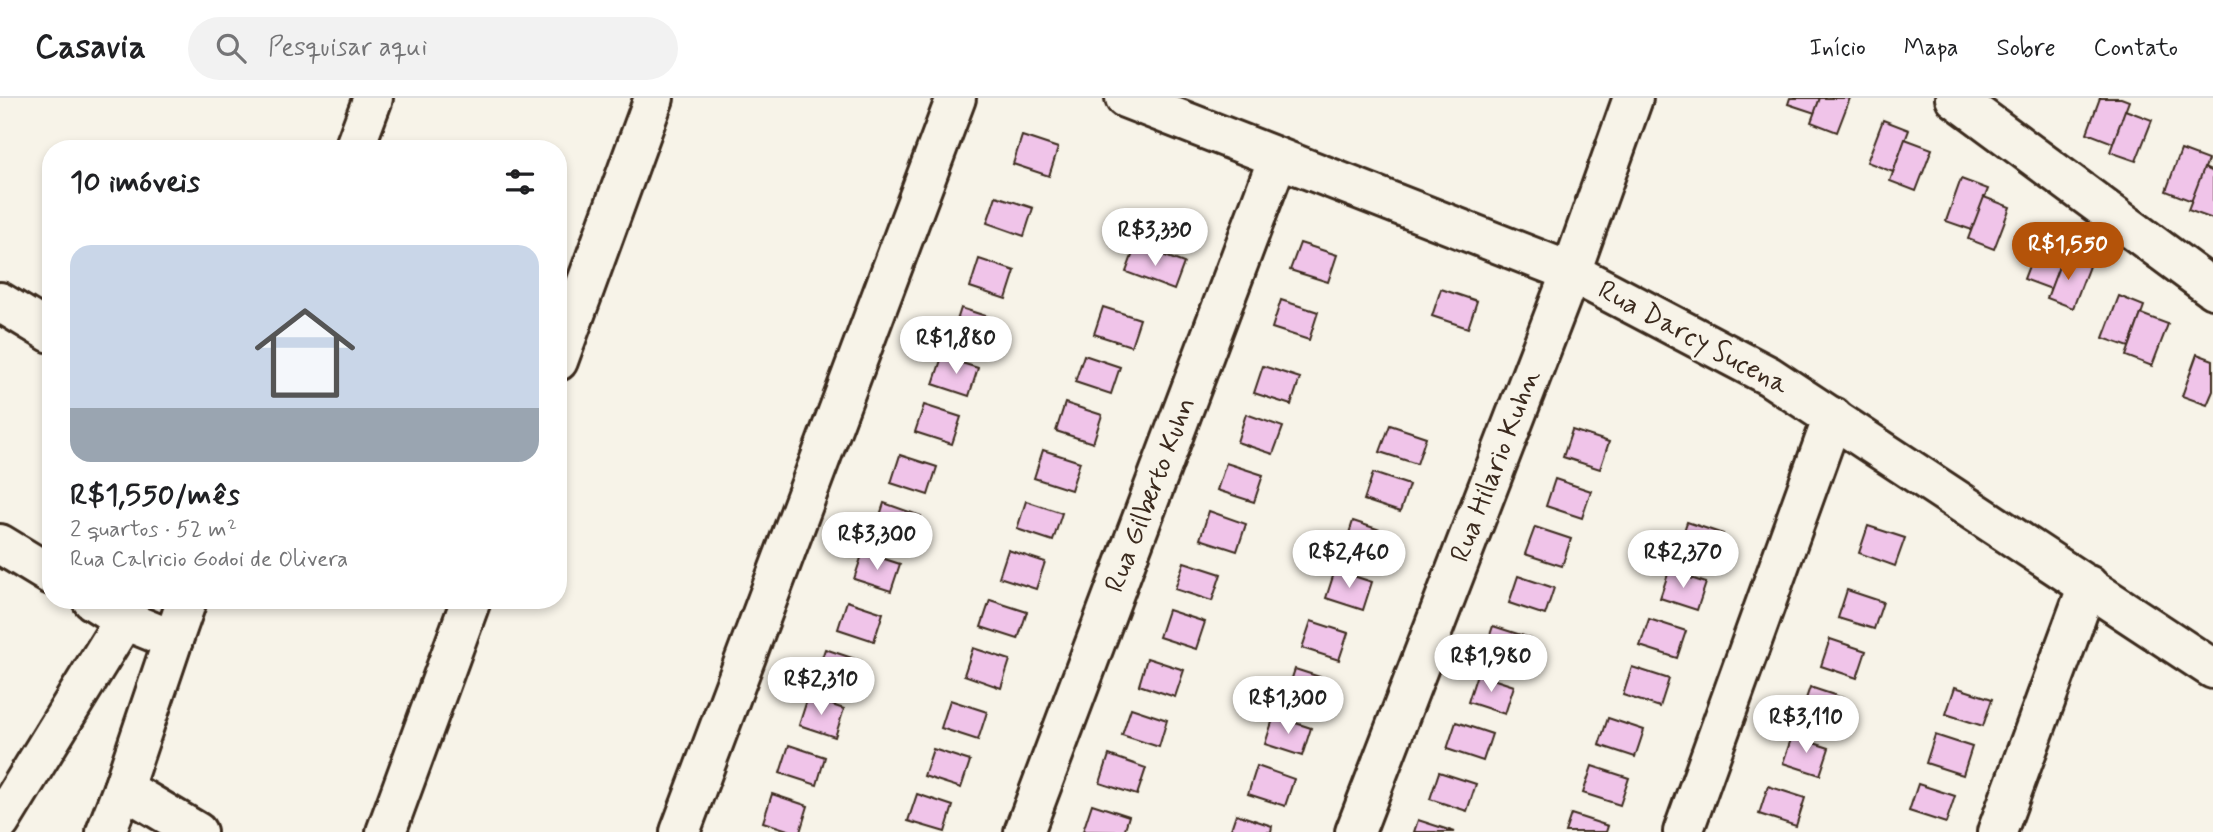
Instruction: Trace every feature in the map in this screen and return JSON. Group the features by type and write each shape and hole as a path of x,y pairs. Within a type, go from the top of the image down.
{"street":[{"path":"357,140 373,98"},
{"path":"567,335 654,98"},
{"path":"680,832 956,98"},
{"name":"Rua Darcy Sucena","path":"1125,98 1571,272 1769,376 2213,669"},
{"name":"Rua Hilario Kuhn","path":"1355,832 1571,272 1633,98"},
{"path":"1955,98 2213,289"},
{"name":"Rua Gilberto Kuhn","path":"1024,832 1278,158"},
{"path":"0,302 42,328"},
{"path":"1683,832 1833,417"},
{"path":"0,544 42,570"},
{"path":"1997,832 2088,586"},
{"path":"106,609 124,620 173,640"},
{"path":"106,832 184,609"},
{"path":"386,832 468,609"},
{"path":"0,822 124,620"},
{"path":"123,788 197,832"}],"building":[{"path":"1790,98 1820,98 1815,113 1788,104"},
{"path":"1820,98 1850,98 1837,132 1811,122"},
{"path":"2100,98 2121,98 2129,101 2113,143 2087,133"},
{"path":"2125,110 2152,120 2136,161 2110,152"},
{"path":"1883,120 1909,130 1893,172 1867,162"},
{"path":"1022,136 1058,148 1049,176 1013,164"},
{"path":"1905,139 1932,149 1916,191 1890,181"},
{"path":"2181,150 2208,160 2192,201 2166,191"},
{"path":"2204,168 2213,172 2213,219 2188,210"},
{"path":"1961,179 1988,189 1972,230 1946,221"},
{"path":"996,196 1033,208 1024,236 987,223"},
{"path":"1984,197 2010,207 1994,249 1968,239"},
{"path":"2040,237 2066,247 2051,289 2024,279"},
{"path":"1300,243 1337,255 1328,282 1290,270"},
{"path":"1136,245 1184,263 1174,290 1126,272"},
{"path":"2063,256 2089,266 2073,308 2047,298"},
{"path":"979,259 1015,271 1006,299 970,287"},
{"path":"1441,289 1477,301 1468,328 1432,316"},
{"path":"2119,296 2144,306 2129,347 2103,338"},
{"path":"1281,300 1318,312 1309,340 1272,328"},
{"path":"1103,307 1140,319 1131,346 1094,334"},
{"path":"961,308 998,320 989,348 952,336"},
{"path":"2141,314 2168,324 2152,366 2126,356"},
{"path":"2197,354 2213,360 2213,391 2207,405 2182,396"},
{"path":"1084,355 1120,367 1111,394 1075,382"},
{"path":"942,357 978,368 969,396 933,384"},
{"path":"1263,366 1300,378 1291,405 1254,393"},
{"path":"1065,403 1102,415 1093,443 1056,431"},
{"path":"924,405 961,417 952,444 915,432"},
{"path":"1246,414 1283,427 1273,454 1237,442"},
{"path":"1390,425 1426,437 1417,464 1380,452"},
{"path":"1572,430 1609,442 1600,469 1563,457"},
{"path":"1043,450 1080,462 1071,490 1034,478"},
{"path":"900,455 937,467 928,495 891,483"},
{"path":"1226,463 1263,475 1254,502 1217,490"},
{"path":"1373,473 1409,485 1400,512 1364,500"},
{"path":"1555,479 1591,491 1582,518 1546,506"},
{"path":"1026,501 1062,513 1053,541 1017,529"},
{"path":"884,503 921,516 912,543 875,531"},
{"path":"1209,511 1246,524 1237,551 1200,539"},
{"path":"1353,521 1389,533 1380,561 1344,549"},
{"path":"1687,522 1723,534 1714,561 1678,549"},
{"path":"1868,526 1905,538 1895,566 1859,553"},
{"path":"1535,527 1571,539 1562,566 1525,554"},
{"path":"1008,550 1045,562 1036,589 999,577"},
{"path":"863,552 900,564 891,591 854,579"},
{"path":"1184,562 1221,574 1212,601 1175,589"},
{"path":"1335,570 1372,582 1363,610 1326,598"},
{"path":"1669,571 1706,583 1697,610 1660,598"},
{"path":"1518,576 1554,588 1545,615 1509,603"},
{"path":"1847,590 1883,602 1874,629 1838,618"},
{"path":"990,600 1027,612 1018,639 981,627"},
{"path":"847,601 883,613 874,641 838,629"},
{"path":"1168,610 1205,622 1196,649 1159,637"},
{"path":"1649,619 1686,631 1677,658 1640,646"},
{"path":"1311,621 1348,633 1339,660 1302,648"},
{"path":"1493,626 1530,638 1521,665 1484,653"},
{"path":"1830,639 1866,651 1857,678 1821,666"},
{"path":"973,648 1010,660 1001,688 964,675"},
{"path":"825,649 861,661 852,688 816,676"},
{"path":"1147,658 1184,670 1175,697 1139,685"},
{"path":"1632,667 1669,679 1660,707 1623,695"},
{"path":"1295,669 1332,681 1323,708 1286,696"},
{"path":"1477,674 1514,686 1505,714 1468,702"},
{"path":"1810,687 1846,699 1837,727 1801,714"},
{"path":"1955,687 1992,699 1983,726 1946,714"},
{"path":"808,697 844,709 835,737 799,725"},
{"path":"950,700 987,712 978,740 941,728"},
{"path":"1131,708 1167,720 1159,747 1122,735"},
{"path":"1274,716 1311,728 1302,756 1265,744"},
{"path":"1608,718 1644,730 1635,757 1599,745"},
{"path":"1456,722 1492,734 1483,761 1447,749"},
{"path":"1935,735 1972,747 1963,775 1926,763"},
{"path":"1792,736 1829,748 1820,775 1783,763"},
{"path":"789,745 825,757 817,785 780,773"},
{"path":"933,749 970,761 961,788 924,776"},
{"path":"1109,755 1146,768 1137,795 1100,783"},
{"path":"1257,766 1294,779 1285,806 1248,794"},
{"path":"1592,766 1629,778 1620,805 1583,793"},
{"path":"1439,772 1476,784 1467,811 1430,799"},
{"path":"1918,784 1955,796 1946,823 1909,811"},
{"path":"1768,786 1805,798 1796,826 1759,814"},
{"path":"772,794 808,806 800,832 763,822"},
{"path":"917,794 953,806 945,832 908,821"},
{"path":"1092,804 1129,816 1124,832 1083,831"},
{"path":"1236,814 1272,826 1271,832 1230,832"},
{"path":"1571,814 1608,826 1606,832 1565,832"},
{"path":"1418,820 1455,832 1414,832"}]}
